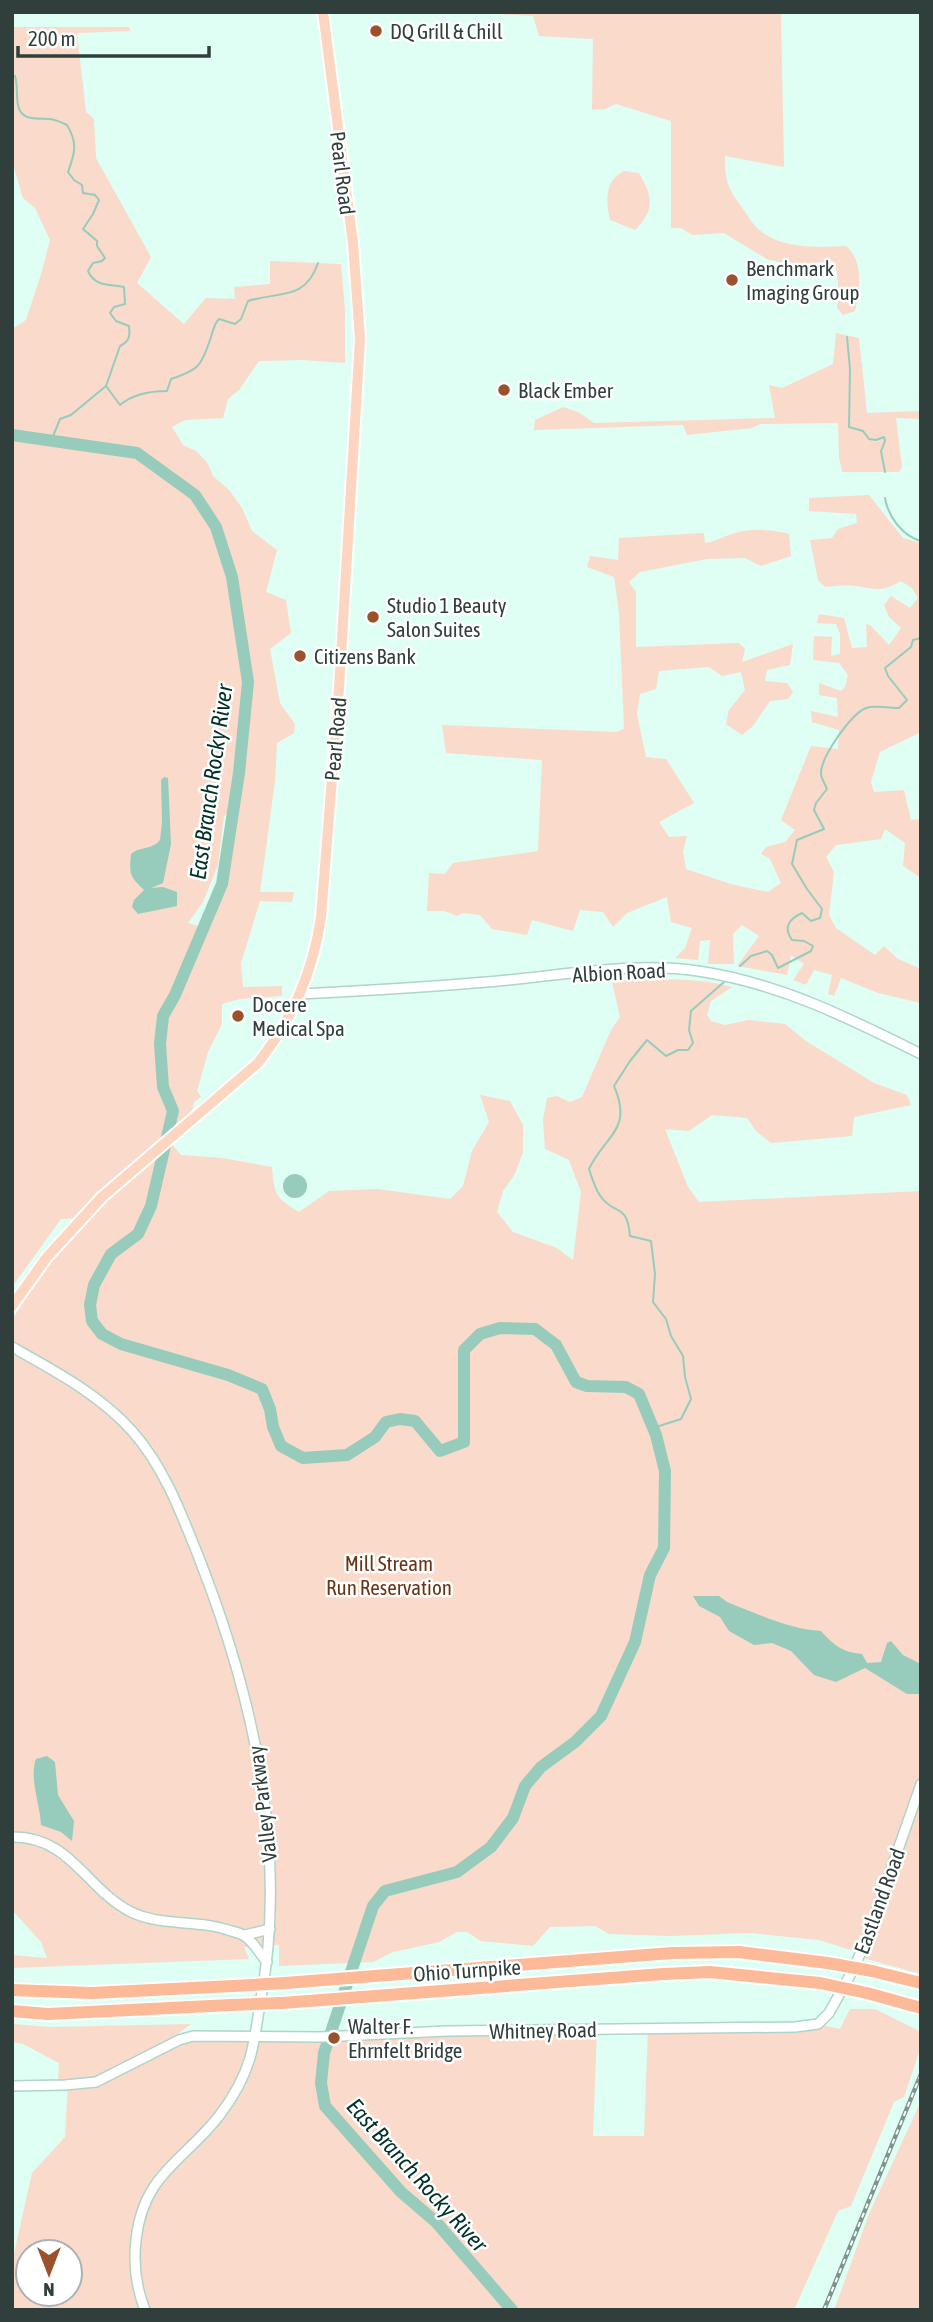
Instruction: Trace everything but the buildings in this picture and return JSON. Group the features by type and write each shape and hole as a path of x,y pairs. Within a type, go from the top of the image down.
{"highway":[{"name":"Ohio Turnpike","path":"12,1990 92,1993 233,1986 673,1953 739,1952 872,1970 921,1983"},
{"name":"Ohio Turnpike","path":"12,2011 48,2014 231,2006 710,1972 820,1983 921,2008"}],"main road":[{"name":"Pearl Road","path":"12,1306 47,1257 102,1197 258,1063 279,1036 302,993 315,953 321,917 339,689 360,339 352,243 323,12"}],"street":[{"name":"Albion Road","path":"302,993 444,986 627,969 675,968 785,991 846,1016 921,1054"},
{"name":"Valley Parkway","path":"12,1347 61,1375 113,1412 146,1449 170,1488 209,1584 240,1681 260,1765 268,1833 270,1929 255,2036 243,2077 219,2116 161,2176 142,2210 134,2252 136,2286 145,2310"},
{"name":"Eastland Road","path":"849,1977 865,1944 921,1784"},
{"path":"12,1838 47,1843 62,1851 109,1899 134,1914 166,1921 213,1924 245,1935 267,1962"},
{"path":"245,1935 270,1929"},
{"name":"Whitney Road","path":"12,2086 96,2082 179,2040 193,2036 321,2037 447,2031 818,2024 829,2013 849,1977"}],"green space":[{"path":"461,12 781,12 784,167 725,156 726,177 733,194 757,228 766,235 800,246 846,246 852,252 859,277 855,311 843,315 837,308 838,284 834,261 802,264 779,262 767,259 724,233 692,235 681,228 671,228 671,121 616,104 605,109 592,110 593,39 539,36 533,16"},
{"name":"Mill Stream Run Reservation","path":"12,27 129,27 131,31 77,33 86,112 94,119 96,158 151,257 137,283 184,324 206,298 235,299 234,287 270,284 270,261 341,264 345,363 259,361 239,390 228,399 223,418 185,420 172,427 183,445 196,451 207,462 213,476 229,490 242,508 252,531 277,550 266,592 286,600 291,633 270,649 280,703 295,724 294,733 277,743 275,781 260,892 294,892 292,902 260,901 241,963 243,987 282,986 282,996 240,999 222,1004 222,1024 208,1052 197,1091 201,1097 194,1102 192,1111 180,1121 180,1134 170,1142 181,1155 222,1158 272,1167 278,1195 299,1212 329,1191 378,1189 450,1199 463,1186 472,1151 489,1122 480,1095 510,1101 523,1125 523,1152 515,1174 503,1191 497,1212 513,1232 557,1248 573,1260 581,1192 569,1160 545,1149 543,1120 547,1098 557,1096 570,1102 582,1097 611,1030 620,1017 612,981 687,980 732,987 711,1001 707,1015 711,1021 725,1025 749,1020 785,1024 806,1041 874,1083 907,1095 911,1105 854,1117 852,1136 771,1143 756,1131 747,1118 712,1115 689,1131 665,1129 688,1187 699,1202 921,1191 921,1974 863,1958 866,1936 860,1935 854,1951 819,1940 751,1933 671,1936 609,1934 595,1926 550,1927 533,1946 481,1941 467,1932 457,1932 439,1942 393,1952 373,1962 279,1966 279,1945 244,1947 249,1959 12,1968 12,1955 47,1958 41,1942 12,1910 12,1320 51,1258 81,1218 61,1219 12,1287 12,329 26,320 50,240 35,208 23,198 12,161","holes":["239,806 226,886 208,929 188,923 203,902 218,865 224,816"]},
{"path":"624,171 639,173 649,196 649,210 635,230 610,220 608,192 613,180"},
{"path":"836,333 859,338 867,413 921,411 921,419 896,418 902,467 899,472 842,472 838,423 760,424 752,428 687,435 683,425 534,430 535,420 563,407 578,412 594,423 775,418 769,385 782,388 833,364"},
{"path":"869,495 903,538 921,543 921,732 880,752 871,782 874,792 904,790 911,820 921,819 921,878 903,866 905,843 885,829 881,839 836,845 826,857 834,872 829,915 836,928 875,955 884,946 898,959 921,969 921,1003 878,993 841,978 834,996 828,994 832,975 814,970 806,985 793,980 804,964 791,955 787,975 737,966 759,936 742,925 733,934 734,964 708,964 710,940 700,941 698,960 675,958 685,948 692,928 671,922 667,897 627,913 613,927 603,912 580,910 573,931 532,920 527,935 492,929 480,915 463,913 457,916 444,911 427,911 429,873 445,874 453,863 538,851 542,760 446,753 442,725 616,732 624,729 619,613 614,577 587,567 590,556 618,560 619,538 704,533 705,543 753,530 789,534 791,556 761,566 745,558 707,559 640,572 629,582 636,592 636,647 739,643 745,649 742,662 793,644 790,665 767,670 765,681 787,683 793,692 788,699 770,701 753,726 742,735 726,724 729,710 745,690 741,672 722,676 709,667 659,671 656,689 640,694 637,714 646,757 666,759 694,803 659,822 669,837 687,836 683,851 686,869 734,885 768,892 781,883 770,859 761,854 766,847 785,842 795,830 781,820 811,746 838,749 839,730 812,722 811,711 838,717 837,698 819,695 819,683 841,691 848,675 839,663 813,660 814,636 832,637 831,656 840,654 840,634 836,624 817,623 819,614 844,618 852,648 867,647 866,624 889,645 901,628 889,617 884,605 891,596 910,608 918,598 912,588 901,581 878,589 848,585 825,587 818,580 810,540 832,538 838,529 857,523 856,514 809,511 809,498"},
{"path":"850,2009 875,2009 919,2031 921,2046 904,2097 894,2102 851,2206 838,2211 794,2310 13,2310 14,2254 14,2308 84,2308 84,2238 18,2238 32,2173 65,2137 68,2081 58,2081 59,2063 23,2044 12,2042 12,2024 51,2027 191,2024 176,2035 597,2028 593,2136 644,2136 648,2027 826,2026 840,2029"},
{"path":"921,2101 921,2310 834,2310 869,2214"}],"shaded area":[{"path":"168,778 171,844 163,883 151,888 163,887 177,892 177,906 138,914 132,907 134,900 144,890 132,875 131,854 160,840 161,780"},
{"path":"290,1174 300,1174 307,1181 307,1191 300,1198 290,1198 283,1191 283,1181"},
{"path":"693,1596 719,1596 727,1602 773,1620 821,1631 839,1647 862,1654 867,1663 881,1662 887,1643 891,1641 903,1655 921,1664 921,1694 907,1694 865,1668 836,1682 814,1675 791,1651 772,1643 754,1645 729,1631 720,1617 699,1606"},
{"path":"47,1756 55,1762 58,1795 74,1821 72,1841 61,1832 41,1825 34,1767 36,1759"}],"waterway":[{"path":"12,75 15,76 18,105 26,117 50,119 67,125 73,137 74,148 68,172 82,185 83,193 95,195 99,200 83,229 97,241 97,246 105,258 93,263 88,271 94,280 124,287 125,304 114,307 110,313 116,321 129,326 129,338 120,346 106,386"},
{"path":"51,441 60,419 71,415 106,386 120,405 142,394 167,391 171,379 193,370 201,362 219,319 235,324 241,319 248,301 299,289 313,275 318,263"},
{"path":"847,337 850,369 849,427 863,431 869,439 884,437 881,451 885,472"},
{"name":"East Branch Rocky River","path":"12,435 137,453 195,495 216,527 232,577 248,682 239,773 222,884 175,995 163,1016 160,1044 163,1087 173,1111 151,1206 138,1234 111,1254 94,1285 90,1305 92,1321 102,1334 121,1344 228,1375 262,1389 281,1446 303,1458 347,1455 375,1437 386,1422 400,1419 415,1421 440,1451 464,1442 464,1350 480,1334 500,1328 535,1329 556,1345 576,1382 587,1386 626,1387 639,1394 656,1435 665,1471 664,1548 650,1575 635,1642 601,1716 575,1742 541,1767 525,1786 513,1818 491,1847 457,1872 385,1891 373,1906 324,2053 321,2083 325,2106 401,2192 436,2222 512,2310"},
{"path":"885,498 889,512 902,530 921,541"},
{"path":"740,966 751,956 767,951 778,968 811,951 813,946 804,941 792,940 788,927 791,921 802,913 811,921 820,918 822,909 792,864 797,840 824,829 814,810 827,789 821,776 825,758 838,737 860,712 874,707 899,708 907,700 885,668 911,647 913,640 921,638"},
{"path":"653,1428 681,1419 691,1399 683,1356 671,1336 666,1319 653,1302 655,1274 651,1241 630,1236 626,1218 601,1197 589,1169 619,1122 619,1101 614,1086 630,1061 647,1040 666,1056 678,1050 688,1050 693,1043 689,1030 691,1011 724,982"}],"railway":[{"path":"824,2310 921,2074"}],"place":[{"name":"DQ Grill & Chill","path":"376,31"},
{"name":"Benchmark Imaging Group","path":"732,280"},
{"name":"Black Ember","path":"504,390"},
{"name":"Studio 1 Beauty Salon Suites","path":"373,617"},
{"name":"Citizens Bank","path":"300,656"},
{"name":"Docere Medical Spa","path":"238,1016"},
{"name":"Walter F. Ehrnfelt Bridge","path":"334,2038"}]}
